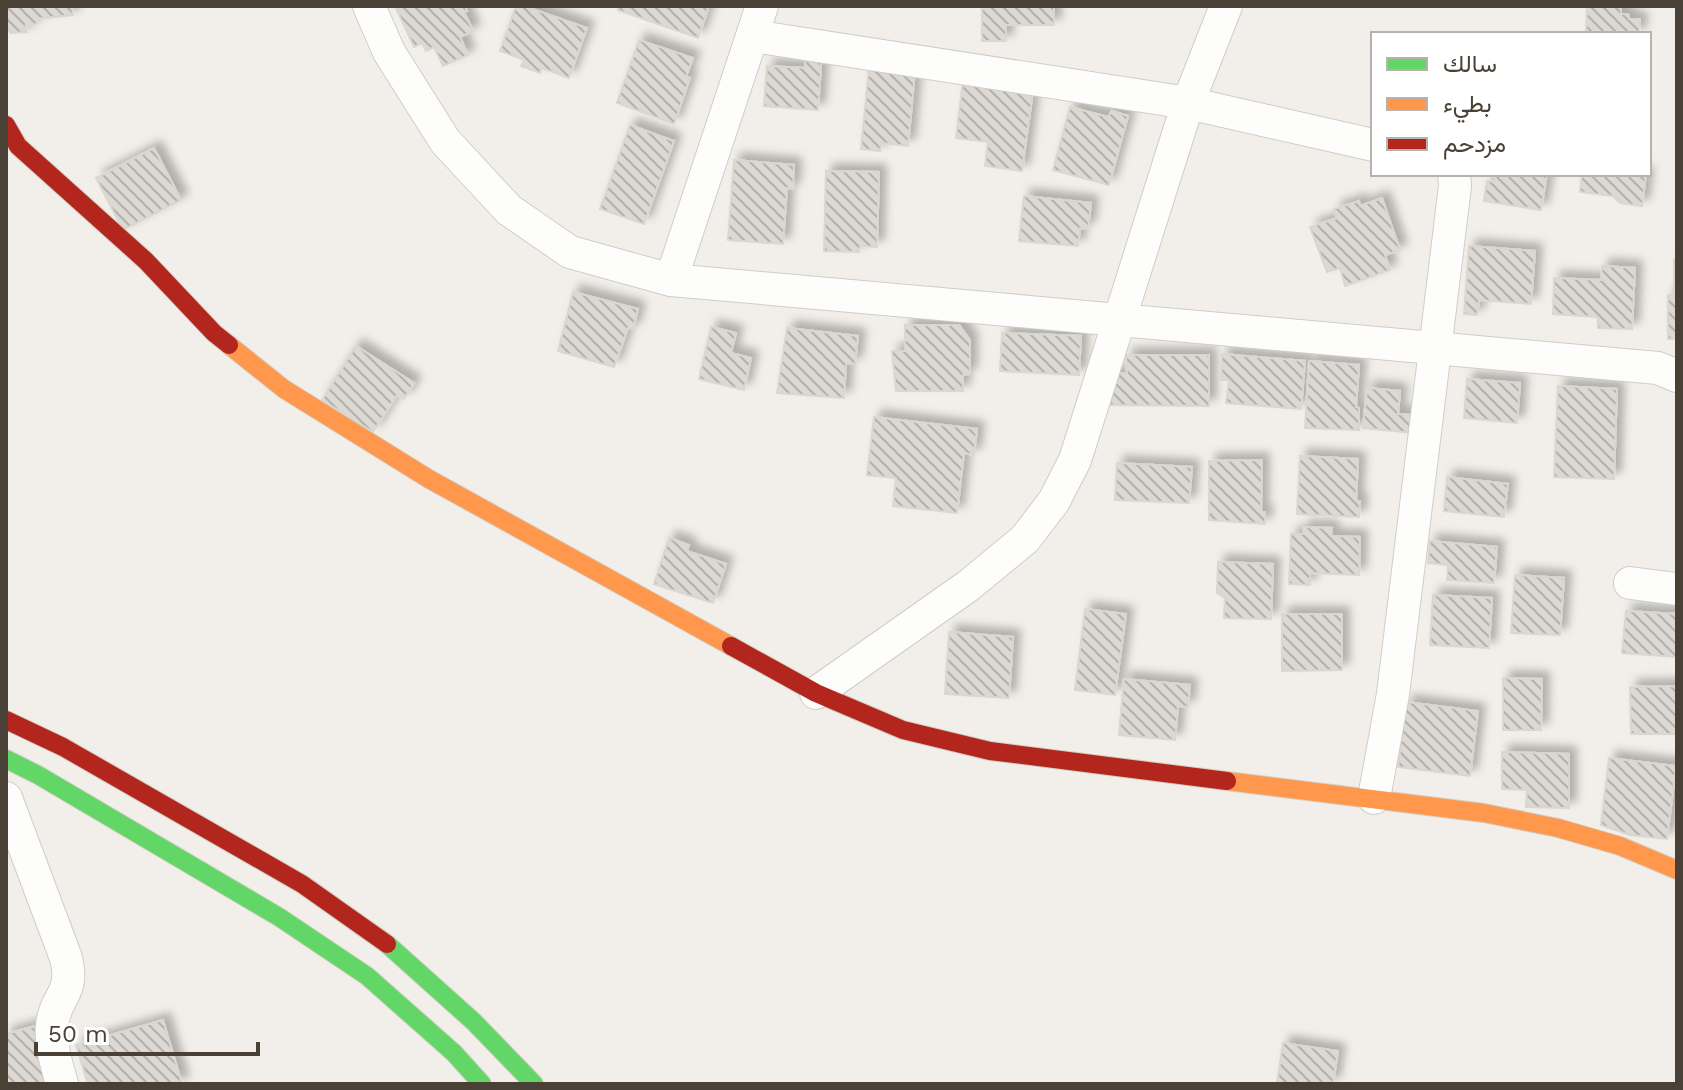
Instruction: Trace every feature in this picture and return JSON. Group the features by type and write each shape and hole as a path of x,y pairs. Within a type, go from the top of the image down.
{"street":[{"path":"369,6 389,52 445,141 509,210 570,252 671,280 1658,368 1677,376"},
{"path":"816,693 968,586 1025,539 1054,501 1075,460 1188,103 1226,6"},
{"path":"671,280 757,21 1188,103 1371,145"},
{"path":"10,139 146,261 214,333 284,389 429,479 816,693 903,730 990,751 1484,813 1558,828 1620,846 1677,870"},
{"path":"1374,798 1393,694 1454,176"},
{"path":"1630,583 1677,589"},
{"path":"6,720 63,747 302,884 395,950 474,1022 534,1084"},
{"path":"6,759 279,917 367,976 454,1053 482,1084"},
{"path":"6,798 70,976 55,1010 51,1028 62,1084"}],"building":[{"path":"6,6 72,6 73,15 36,19 37,24 26,25 27,32 10,33 6,31"},
{"path":"395,6 465,6 467,11 464,12 473,31 460,37 468,55 443,66 434,47 426,51 422,43 414,47"},
{"path":"516,6 587,28 569,78 542,68 540,73 521,66 524,60 500,51"},
{"path":"619,6 706,6 708,9 698,38 618,10"},
{"path":"982,6 1054,6 1054,25 1006,25 1006,41 982,41"},
{"path":"1587,6 1621,6 1621,14 1628,14 1629,19 1640,19 1639,32 1586,32"},
{"path":"639,40 693,58 686,77 690,78 674,124 617,103"},
{"path":"806,50 822,51 818,110 764,106 767,66 805,68"},
{"path":"869,68 915,71 908,146 881,143 880,151 861,149"},
{"path":"964,73 1034,83 1022,171 985,166 988,142 956,138"},
{"path":"1070,107 1108,117 1112,111 1128,116 1109,185 1053,170"},
{"path":"630,125 674,141 644,224 600,209"},
{"path":"154,148 181,200 123,230 96,178"},
{"path":"734,160 794,165 793,189 787,188 783,244 728,240"},
{"path":"826,171 879,172 877,247 860,246 859,252 824,251"},
{"path":"1496,176 1547,176 1541,210 1484,201 1487,181 1495,182"},
{"path":"1582,176 1646,176 1642,206 1620,203 1613,196 1580,192"},
{"path":"1024,196 1091,203 1088,229 1080,228 1078,246 1019,241"},
{"path":"1382,198 1400,250 1385,255 1390,270 1345,286 1340,268 1327,272 1310,227 1337,218 1334,209 1359,201 1360,206"},
{"path":"1469,246 1535,251 1531,304 1479,300 1477,315 1464,314"},
{"path":"1674,260 1677,260 1677,339 1668,339 1668,295 1674,295"},
{"path":"1602,266 1635,268 1632,329 1598,328 1598,317 1553,314 1554,278 1601,280"},
{"path":"573,292 638,309 633,329 628,328 614,367 558,351"},
{"path":"905,325 959,325 970,340 970,374 963,375 963,391 896,391 892,351 905,351"},
{"path":"711,327 736,333 731,353 751,358 744,390 699,379"},
{"path":"787,328 858,336 855,364 846,363 844,398 777,393"},
{"path":"1002,333 1081,336 1079,375 1000,371"},
{"path":"356,346 414,383 404,399 397,395 373,432 322,400"},
{"path":"1222,354 1305,361 1301,409 1226,403 1229,380 1221,380"},
{"path":"1126,355 1209,355 1209,406 1110,405 1110,374 1127,373"},
{"path":"1309,361 1359,365 1356,407 1359,408 1359,430 1305,428"},
{"path":"1467,379 1520,383 1517,423 1464,418"},
{"path":"1558,386 1617,389 1614,479 1554,477"},
{"path":"1367,388 1400,391 1398,414 1414,415 1413,433 1363,428"},
{"path":"874,417 977,429 974,455 964,453 957,513 893,506 896,478 867,475"},
{"path":"1300,456 1358,459 1356,501 1360,501 1359,517 1297,514"},
{"path":"1262,460 1261,512 1265,512 1265,524 1209,520 1209,461"},
{"path":"1117,463 1192,467 1189,503 1115,500"},
{"path":"1447,477 1508,484 1504,517 1444,511"},
{"path":"1303,527 1332,528 1331,536 1360,537 1359,575 1310,573 1310,585 1289,584 1291,534 1303,534"},
{"path":"669,538 689,545 687,551 726,564 713,603 654,584"},
{"path":"1430,541 1497,547 1494,583 1447,580 1448,565 1428,563"},
{"path":"1218,562 1273,564 1271,619 1224,618 1225,598 1217,593"},
{"path":"1515,575 1564,578 1560,635 1511,633"},
{"path":"1433,595 1492,598 1489,648 1430,645"},
{"path":"1085,609 1126,614 1115,695 1075,690"},
{"path":"1626,611 1677,614 1677,657 1622,653"},
{"path":"1282,614 1342,614 1342,670 1282,671"},
{"path":"949,632 1013,637 1009,698 945,694"},
{"path":"1503,678 1542,679 1541,730 1503,730"},
{"path":"1124,679 1190,685 1188,707 1178,706 1175,740 1119,735"},
{"path":"1677,686 1677,734 1631,734 1630,687"},
{"path":"1406,702 1478,711 1470,776 1398,767"},
{"path":"1502,752 1569,754 1569,808 1526,807 1527,790 1502,789"},
{"path":"1609,758 1676,766 1667,839 1630,835 1601,825"},
{"path":"163,1020 182,1084 88,1084 76,1045"},
{"path":"39,1025 54,1084 6,1084 6,1034"},
{"path":"1283,1043 1338,1051 1333,1084 1277,1084"}],"traffic: fast":[{"path":"6,759 279,917 367,976 454,1053 482,1084"},
{"path":"387,944 474,1022 534,1084"}],"traffic: slow":[{"path":"229,345 284,389 429,479 731,646"},
{"path":"1227,781 1484,813 1558,828 1620,846 1677,870"}],"traffic: jam":[{"path":"6,125 18,146 146,261 229,345"},
{"path":"731,646 816,693 903,730 990,751 1227,781"},
{"path":"6,720 63,747 302,884 387,944"}]}
